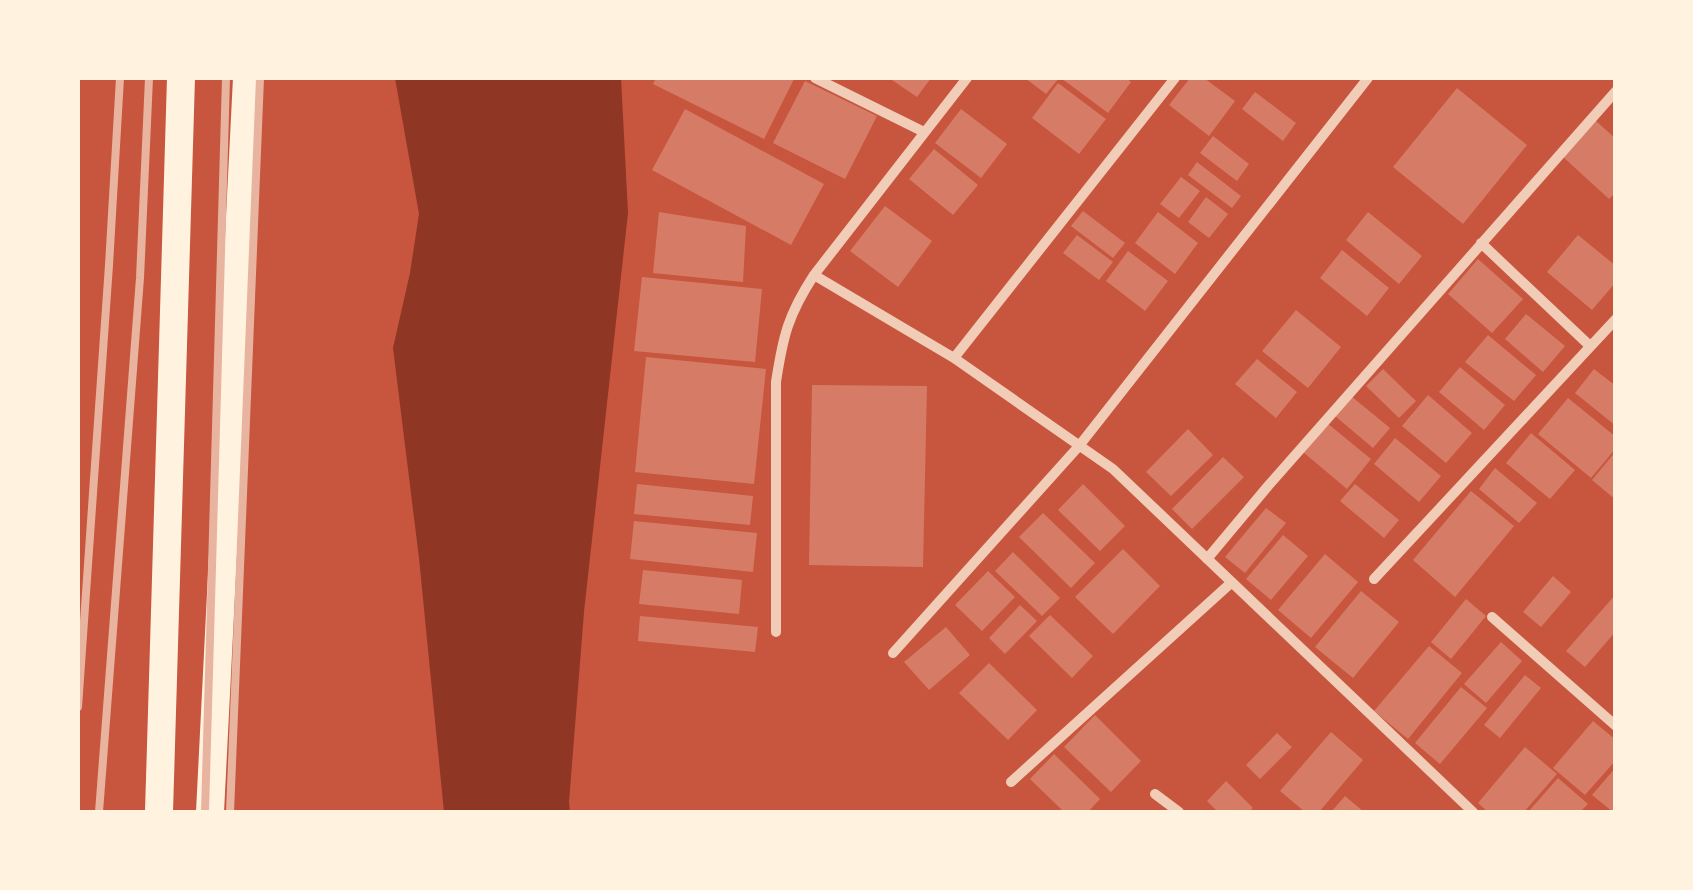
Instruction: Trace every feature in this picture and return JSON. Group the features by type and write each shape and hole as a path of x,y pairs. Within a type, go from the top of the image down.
{"highway":[{"path":"159,812 181,78"},
{"path":"210,812 247,78"}],"street":[{"path":"815,78 924,132"},
{"path":"776,632 776,382 782,341 794,306 966,78"},
{"path":"954,358 1175,78"},
{"path":"893,652 1079,446 1368,78"},
{"path":"1208,559 1616,91"},
{"path":"1481,243 1590,346"},
{"path":"814,275 954,358 1113,469 1473,812"},
{"path":"1374,579 1616,319"},
{"path":"1011,782 1232,582"},
{"path":"1492,617 1616,726"},
{"path":"1155,794 1179,812"}],"shaded area":[{"path":"395,78 621,78 628,213 584,612 570,812 444,812 393,348 419,214"}],"building":[{"path":"656,78 794,79 764,139 653,84"},
{"path":"889,78 931,78 917,97"},
{"path":"1025,78 1059,78 1046,94"},
{"path":"1061,78 1126,78 1131,82 1108,113"},
{"path":"1190,78 1204,78 1235,101 1209,136 1169,105"},
{"path":"805,81 877,116 845,179 773,143"},
{"path":"1058,83 1106,119 1079,154 1032,118"},
{"path":"1457,88 1527,145 1463,224 1393,167"},
{"path":"1255,92 1296,123 1283,141 1242,109"},
{"path":"685,109 824,184 791,245 652,170"},
{"path":"961,109 1007,144 981,178 935,143"},
{"path":"1595,120 1616,139 1616,192 1609,199 1562,156"},
{"path":"1213,136 1249,164 1237,181 1200,153"},
{"path":"934,149 978,185 953,215 909,179"},
{"path":"1197,162 1241,196 1232,208 1188,175"},
{"path":"1181,177 1200,191 1179,218 1160,204"},
{"path":"1206,197 1228,214 1209,238 1188,222"},
{"path":"885,206 932,241 898,287 850,251"},
{"path":"1083,211 1125,243 1113,258 1071,226"},
{"path":"659,212 746,226 743,282 653,273"},
{"path":"1158,212 1198,243 1175,274 1135,243"},
{"path":"1368,212 1422,256 1399,284 1346,240"},
{"path":"1077,235 1113,262 1099,280 1063,253"},
{"path":"1578,235 1616,266 1616,282 1592,310 1547,272"},
{"path":"1342,250 1389,288 1367,316 1320,278"},
{"path":"1128,251 1168,281 1145,311 1106,281"},
{"path":"1478,259 1523,299 1492,333 1448,294"},
{"path":"642,277 762,289 755,362 634,351"},
{"path":"1296,310 1341,347 1308,388 1262,351"},
{"path":"1526,314 1565,346 1543,372 1505,339"},
{"path":"1488,335 1536,375 1514,401 1465,362"},
{"path":"646,357 766,369 754,484 635,472"},
{"path":"1257,359 1297,392 1276,418 1235,384"},
{"path":"1460,367 1505,405 1484,430 1439,392"},
{"path":"1383,369 1416,401 1399,418 1366,386"},
{"path":"1594,369 1616,386 1616,426 1575,393"},
{"path":"812,385 927,386 923,567 809,565"},
{"path":"1428,395 1472,433 1446,463 1402,426"},
{"path":"1351,396 1390,428 1373,448 1335,416"},
{"path":"1568,398 1616,437 1616,448 1591,478 1538,434"},
{"path":"1327,423 1371,459 1347,489 1303,452"},
{"path":"1188,429 1213,455 1171,496 1146,472"},
{"path":"1531,433 1575,470 1550,499 1506,463"},
{"path":"1395,438 1441,476 1419,502 1374,464"},
{"path":"1616,451 1616,500 1592,480"},
{"path":"1223,457 1244,477 1192,529 1172,509"},
{"path":"1495,468 1537,503 1519,523 1479,489"},
{"path":"637,484 753,496 750,525 634,514"},
{"path":"1083,484 1125,526 1100,551 1058,510"},
{"path":"1355,484 1399,520 1384,538 1340,501"},
{"path":"1471,491 1514,526 1455,597 1413,560"},
{"path":"1266,508 1286,523 1245,573 1225,557"},
{"path":"1043,513 1095,563 1071,588 1019,537"},
{"path":"634,521 757,533 753,572 630,559"},
{"path":"1283,535 1308,556 1271,600 1246,579"},
{"path":"1123,549 1160,586 1113,634 1075,597"},
{"path":"1013,552 1060,598 1042,616 995,571"},
{"path":"1325,554 1358,582 1311,638 1278,610"},
{"path":"643,570 742,580 739,614 639,604"},
{"path":"988,571 1015,597 982,631 955,605"},
{"path":"1553,576 1571,592 1541,627 1523,612"},
{"path":"1361,591 1399,622 1353,678 1315,647"},
{"path":"1616,594 1616,631 1585,667 1566,651"},
{"path":"1466,599 1486,616 1451,659 1431,642"},
{"path":"1020,605 1037,621 1005,654 989,638"},
{"path":"1050,615 1093,656 1072,678 1029,636"},
{"path":"640,616 758,627 755,652 638,641"},
{"path":"946,627 970,655 929,690 904,662"},
{"path":"1501,642 1522,661 1486,703 1464,684"},
{"path":"1429,646 1462,673 1408,739 1374,711"},
{"path":"989,663 1037,710 1008,740 959,693"},
{"path":"1525,675 1541,688 1500,738 1484,725"},
{"path":"1461,687 1487,708 1440,764 1415,743"},
{"path":"1095,715 1141,761 1111,792 1064,747"},
{"path":"1593,721 1616,740 1616,760 1585,795 1553,768"},
{"path":"1331,732 1363,760 1319,812 1305,812 1280,791"},
{"path":"1277,733 1292,747 1260,779 1246,765"},
{"path":"1525,747 1557,774 1524,812 1488,812 1478,803"},
{"path":"1054,754 1100,799 1088,812 1064,812 1030,779"},
{"path":"1616,767 1616,810 1613,812 1592,795"},
{"path":"1558,778 1588,804 1580,812 1528,812"},
{"path":"1226,781 1253,808 1248,812 1218,812 1207,801"},
{"path":"1345,796 1364,812 1331,812"}],"railway":[{"path":"78,707 120,78"},
{"path":"99,812 140,278 149,78"},
{"path":"205,812 226,78"},
{"path":"230,812 260,78"}]}
